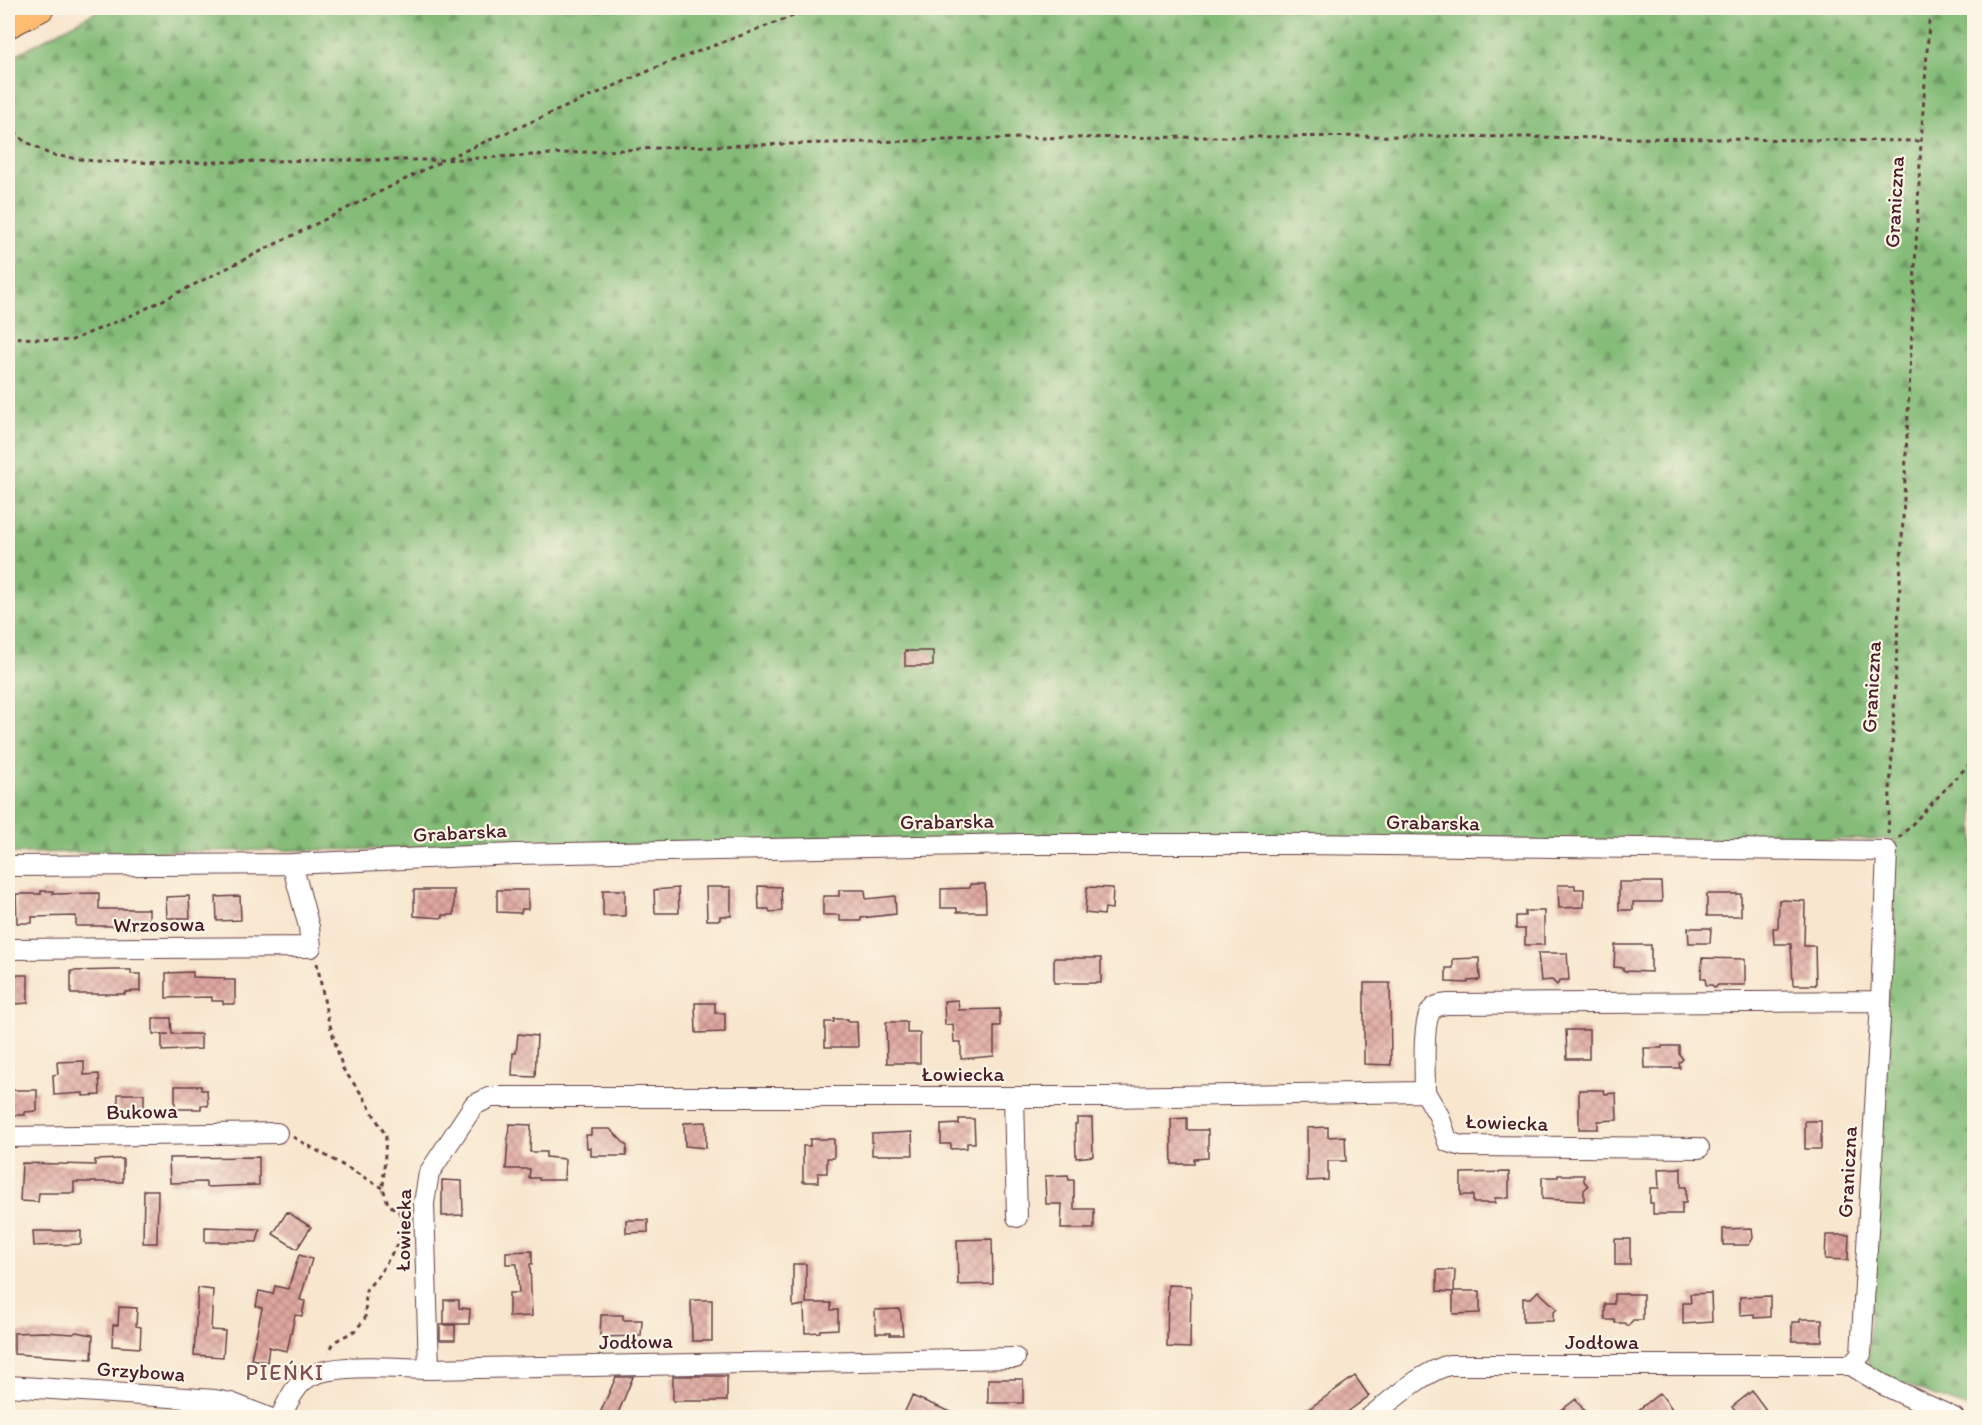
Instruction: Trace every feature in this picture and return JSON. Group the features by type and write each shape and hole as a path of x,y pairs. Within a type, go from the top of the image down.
{"main road":[{"path":"8,25 41,8"}],"street":[{"name":"Grabarska","path":"8,866 292,864 515,854 1020,844 1301,844 1887,851"},
{"name":"Graniczna","path":"1851,1365 1861,1354 1887,851"},
{"path":"292,864 309,927 311,947"},
{"name":"Wrzosowa","path":"8,949 311,947"},
{"path":"1425,1092 1426,1023 1430,1012 1437,1006 1881,1001"},
{"name":"Łowiecka","path":"429,1369 424,1203 429,1173 474,1105 491,1097 1014,1097 1425,1092 1439,1116 1448,1142 1462,1146 1699,1148"},
{"path":"1014,1097 1017,1217"},
{"name":"Bukowa","path":"8,1137 277,1133"},
{"name":"Jodłowa","path":"319,1372 338,1368 429,1369 1016,1358"},
{"name":"Jodłowa","path":"1369,1418 1421,1379 1440,1367 1449,1365 1851,1365"},
{"path":"1851,1365 1882,1384 1954,1418"},
{"path":"280,1418 302,1381 319,1372"},
{"name":"Grzybowa","path":"8,1386 215,1400 231,1403 269,1418"}],"path":[{"path":"8,337 70,341 80,337 137,313 444,160 667,63 815,8"},
{"name":"Graniczna","path":"1887,851 1921,141 1930,8"},
{"path":"8,126 22,140 51,155 94,161 213,163 444,160 675,147 1023,138 1420,136 1921,141"},
{"path":"1887,851 1974,759"},
{"path":"311,947 318,965 327,1015 343,1069 363,1096 386,1136 383,1188 388,1204 399,1212 404,1226 403,1235 379,1275 366,1290 365,1318 356,1330 334,1342 319,1372"},
{"path":"277,1133 282,1130 383,1188"}],"green space":[{"path":"103,8 1974,8 1974,1411 1868,1369 1874,1188 1895,839 1002,843 8,853 8,59"}],"building":[{"path":"905,651 933,651 933,666 905,666"},
{"path":"1619,882 1661,882 1662,902 1633,902 1633,910 1619,910"},
{"path":"970,884 985,884 986,912 957,912 957,908 941,908 941,889 970,888"},
{"path":"1558,885 1575,885 1575,889 1584,889 1584,907 1559,908"},
{"path":"758,886 781,887 782,911 770,912 769,909 759,909"},
{"path":"706,887 731,887 731,916 720,916 720,920 707,920"},
{"path":"1087,887 1113,888 1112,909 1105,908 1104,915 1085,913"},
{"path":"678,888 679,913 655,913 654,890"},
{"path":"414,890 454,890 454,915 443,915 443,918 414,916"},
{"path":"497,890 528,890 528,909 522,909 521,913 497,912"},
{"path":"603,890 625,890 625,916 603,916"},
{"path":"839,890 865,890 866,899 895,896 896,914 861,918 861,921 840,921 840,915 823,915 823,896 839,896"},
{"path":"41,891 53,891 53,894 99,893 99,909 149,909 149,928 76,926 76,916 32,917 32,923 17,923 16,894 41,894"},
{"path":"1707,894 1741,894 1741,916 1707,916"},
{"path":"189,896 190,918 167,918 166,897"},
{"path":"240,896 241,920 217,921 216,897"},
{"path":"1779,900 1805,901 1804,946 1815,946 1816,985 1793,985 1791,944 1774,944 1773,928 1778,928"},
{"path":"1525,911 1544,911 1544,945 1525,945 1525,929 1516,929 1516,916 1525,916"},
{"path":"1688,928 1711,928 1710,943 1689,943"},
{"path":"1615,945 1651,945 1651,972 1623,971 1623,968 1614,967"},
{"path":"1538,953 1567,953 1569,980 1560,980 1557,985 1552,980 1541,981"},
{"path":"1054,958 1101,958 1101,983 1054,983"},
{"path":"1479,958 1480,980 1468,981 1468,983 1446,982 1446,968 1453,968 1453,959"},
{"path":"1702,958 1745,959 1745,985 1718,985 1715,988 1712,985 1706,985 1705,978 1701,978"},
{"path":"131,970 131,974 140,974 140,991 125,992 125,994 71,994 71,971"},
{"path":"193,972 193,977 235,980 235,1004 212,1001 212,997 166,998 166,973"},
{"path":"8,975 28,975 28,1003 15,1004 15,1000 8,1000"},
{"path":"1364,983 1390,983 1391,1065 1364,1064"},
{"path":"958,1000 959,1010 1000,1009 1000,1026 994,1026 994,1056 961,1059 961,1042 954,1042 953,1024 945,1025 944,1001"},
{"path":"695,1003 715,1003 715,1013 725,1013 725,1032 696,1033"},
{"path":"153,1018 171,1018 172,1034 201,1034 201,1049 162,1051 162,1035 169,1034 153,1034"},
{"path":"834,1019 848,1019 848,1022 857,1022 858,1047 825,1047 825,1022 834,1022"},
{"path":"886,1022 907,1022 907,1033 920,1033 920,1063 887,1063"},
{"path":"1566,1030 1589,1030 1589,1059 1567,1059"},
{"path":"518,1034 537,1036 535,1077 512,1076 513,1053 516,1053"},
{"path":"1662,1046 1679,1046 1679,1054 1683,1059 1679,1063 1680,1068 1645,1068 1644,1048 1662,1048"},
{"path":"84,1061 84,1075 99,1074 100,1095 83,1096 83,1093 54,1095 53,1075 58,1074 57,1062"},
{"path":"175,1086 201,1086 201,1090 207,1090 208,1106 201,1105 201,1109 175,1109"},
{"path":"8,1090 37,1090 37,1111 25,1112 25,1115 8,1115"},
{"path":"1579,1090 1604,1090 1605,1094 1616,1093 1617,1120 1598,1121 1598,1129 1579,1129"},
{"path":"118,1094 144,1094 144,1115 118,1115"},
{"path":"1077,1118 1092,1118 1093,1156 1076,1158 1075,1124 1077,1124"},
{"path":"1187,1118 1187,1130 1208,1130 1208,1158 1194,1159 1194,1164 1172,1164 1171,1119"},
{"path":"959,1119 974,1119 975,1143 967,1143 967,1148 951,1149 951,1144 941,1144 941,1125 959,1124"},
{"path":"1805,1121 1821,1121 1821,1149 1805,1149"},
{"path":"706,1122 706,1148 685,1146 684,1123"},
{"path":"509,1124 531,1125 530,1152 546,1152 546,1157 565,1159 564,1180 539,1180 539,1178 529,1178 530,1169 506,1169"},
{"path":"1328,1127 1328,1137 1345,1136 1346,1161 1328,1161 1328,1180 1307,1181 1307,1128"},
{"path":"591,1129 610,1129 627,1146 626,1156 591,1156 591,1148 587,1148 586,1135 591,1135"},
{"path":"912,1132 913,1155 872,1155 872,1134"},
{"path":"810,1139 834,1139 834,1158 827,1158 827,1173 818,1173 818,1182 803,1182 803,1146 810,1146"},
{"path":"259,1157 259,1185 206,1187 206,1182 170,1183 169,1158"},
{"path":"123,1159 123,1182 74,1182 74,1193 39,1193 38,1202 20,1201 22,1163 95,1165 95,1160"},
{"path":"1681,1168 1681,1187 1686,1187 1686,1203 1682,1203 1682,1214 1653,1214 1650,1188 1659,1188 1658,1169"},
{"path":"1509,1172 1509,1198 1495,1198 1495,1203 1473,1203 1473,1195 1461,1195 1461,1173"},
{"path":"1068,1175 1069,1180 1074,1180 1074,1209 1094,1209 1094,1229 1061,1229 1062,1204 1046,1204 1045,1176"},
{"path":"1558,1175 1584,1175 1584,1181 1588,1186 1584,1190 1584,1201 1542,1199 1542,1177 1558,1177"},
{"path":"442,1180 462,1181 463,1215 442,1216"},
{"path":"144,1190 158,1190 157,1243 143,1243"},
{"path":"287,1212 311,1227 297,1249 273,1234"},
{"path":"626,1220 648,1220 648,1232 626,1233"},
{"path":"205,1227 260,1229 257,1242 205,1242"},
{"path":"1752,1228 1753,1238 1749,1245 1723,1245 1723,1229"},
{"path":"33,1231 81,1231 81,1244 34,1246"},
{"path":"1826,1235 1849,1235 1848,1260 1825,1259"},
{"path":"992,1239 993,1284 958,1285 957,1240"},
{"path":"1615,1239 1630,1239 1630,1265 1615,1265"},
{"path":"532,1251 532,1264 530,1264 532,1316 509,1317 509,1293 519,1293 517,1264 506,1264 506,1252"},
{"path":"299,1255 312,1259 300,1300 305,1301 302,1316 295,1315 287,1351 269,1347 267,1362 251,1359 262,1308 256,1306 259,1291 273,1294 275,1286 288,1289"},
{"path":"793,1264 806,1264 806,1303 831,1303 831,1310 838,1310 838,1329 805,1333 804,1305 793,1307"},
{"path":"1437,1270 1455,1270 1454,1291 1480,1291 1480,1313 1453,1314 1453,1292 1437,1291"},
{"path":"1168,1285 1191,1286 1190,1348 1167,1347"},
{"path":"198,1288 213,1290 211,1330 225,1331 223,1357 194,1355"},
{"path":"1538,1291 1557,1309 1553,1313 1553,1321 1523,1322 1523,1298 1531,1298"},
{"path":"1711,1293 1712,1322 1683,1324 1683,1303 1691,1303 1690,1294"},
{"path":"1614,1294 1643,1294 1643,1320 1633,1320 1628,1326 1625,1323 1615,1323 1615,1320 1605,1320 1605,1304 1614,1304"},
{"path":"1770,1296 1770,1317 1754,1318 1754,1314 1740,1315 1740,1297"},
{"path":"444,1300 459,1300 459,1308 470,1309 469,1324 444,1324"},
{"path":"691,1300 712,1300 712,1341 692,1341"},
{"path":"119,1307 137,1308 136,1326 141,1327 140,1348 112,1346 113,1325 118,1325"},
{"path":"900,1309 903,1335 876,1333 875,1310"},
{"path":"601,1315 623,1315 623,1320 642,1320 641,1336 600,1337"},
{"path":"1800,1319 1822,1319 1822,1341 1792,1341 1792,1322 1800,1322"},
{"path":"440,1325 455,1325 455,1340 440,1340"},
{"path":"76,1332 93,1335 92,1359 14,1354 14,1333 73,1334"},
{"path":"673,1376 727,1376 727,1401 673,1401"},
{"path":"1355,1376 1369,1396 1339,1418 1296,1418"},
{"path":"616,1377 633,1377 616,1418 598,1418"},
{"path":"988,1379 1023,1379 1023,1403 988,1403"},
{"path":"1752,1391 1772,1418 1740,1418 1732,1407"},
{"path":"1660,1393 1679,1418 1628,1418"},
{"path":"912,1396 963,1417 963,1418 902,1418"},
{"path":"1576,1399 1589,1418 1551,1418"}],"district":[{"name":"PIEŃKI","path":"285,1372"}]}
